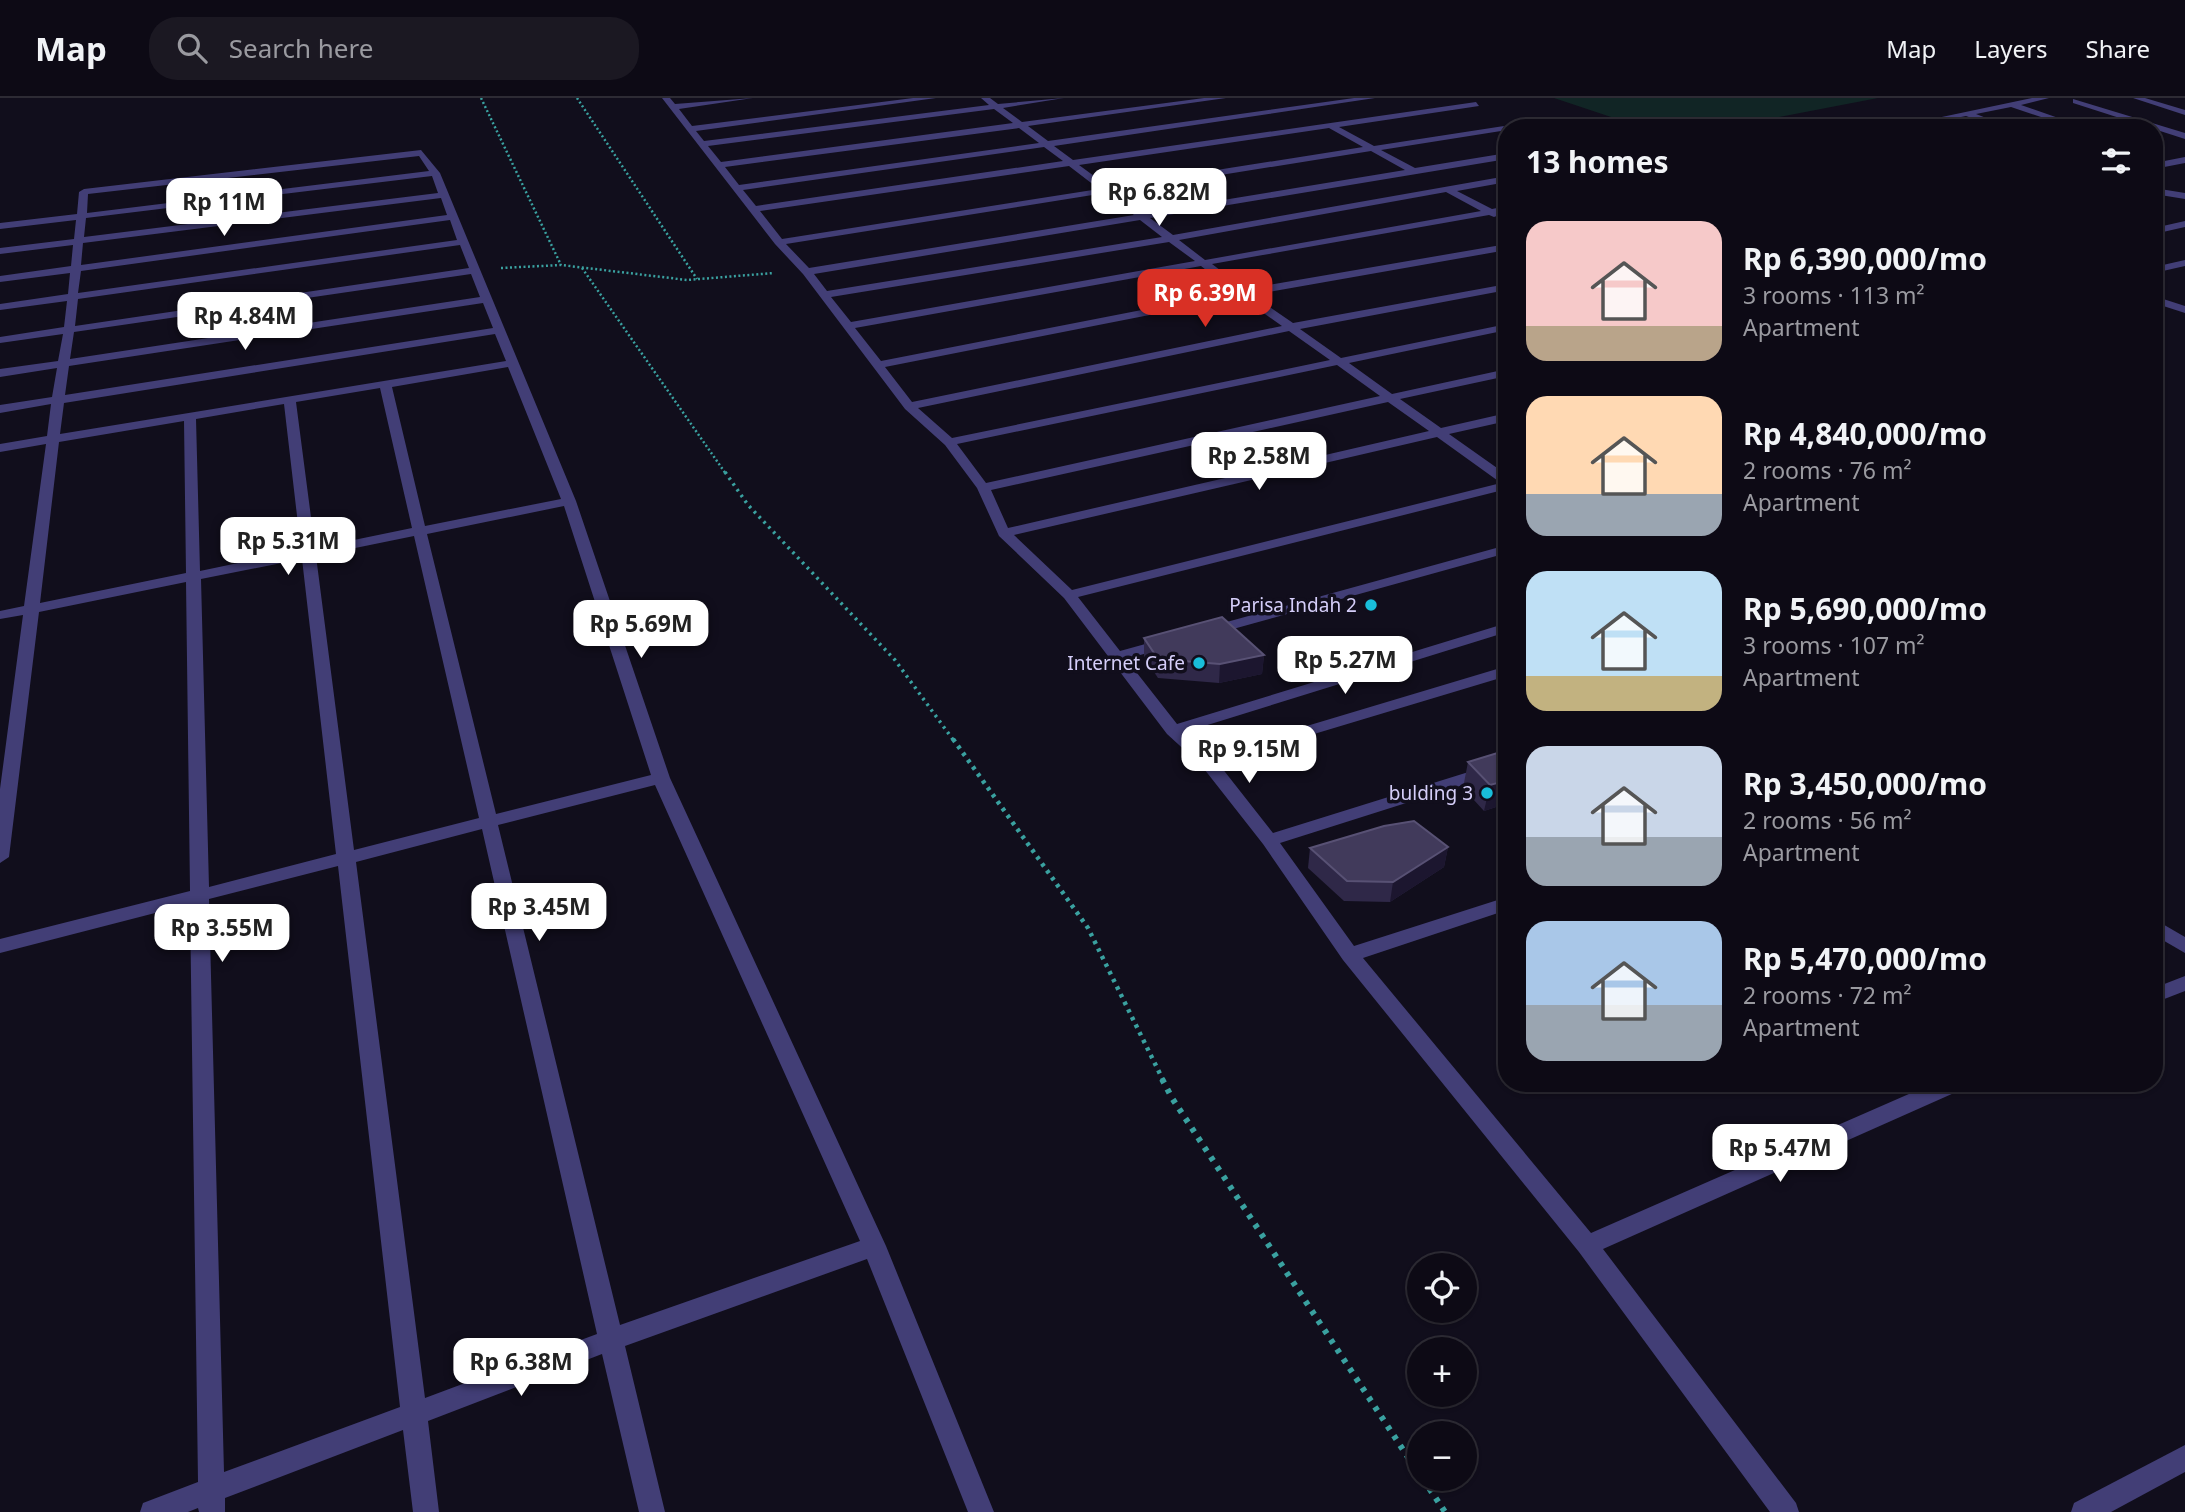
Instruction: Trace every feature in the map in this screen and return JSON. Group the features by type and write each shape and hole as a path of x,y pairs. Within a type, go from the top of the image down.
{"street":[{"path":"670,103 749,98"},
{"path":"691,129 932,98"},
{"path":"985,98 1243,293 1498,477"},
{"path":"703,144 1060,98"},
{"path":"720,165 1222,98"},
{"path":"1280,98 1425,177"},
{"path":"738,188 1371,98"},
{"path":"1941,118 2045,98"},
{"path":"2137,98 2185,113"},
{"path":"2076,101 2132,119"},
{"path":"670,103 779,242 807,272 909,405 949,442 982,488 1004,533 1069,595 1173,730 1207,761 1269,840 1350,955 1587,1245 1786,1512"},
{"path":"755,209 1476,104"},
{"path":"2011,104 2056,119"},
{"path":"1966,113 1983,119"},
{"path":"779,242 1498,128"},
{"path":"2163,129 2185,136"},
{"path":"0,857 69,330 84,192 421,153 435,173 569,501 661,778 874,1246 981,1512"},
{"path":"2164,154 2184,160"},
{"path":"807,272 1498,157"},
{"path":"2163,164 2184,160"},
{"path":"0,226 435,173"},
{"path":"823,295 1173,238 1498,181"},
{"path":"1437,183 1498,216"},
{"path":"2163,194 2185,196"},
{"path":"0,251 444,195"},
{"path":"848,326 1498,211"},
{"path":"0,279 453,217"},
{"path":"2163,229 2185,224"},
{"path":"0,307 463,242"},
{"path":"879,365 1243,293 1498,249"},
{"path":"2163,268 2185,263"},
{"path":"0,340 475,270"},
{"path":"909,405 1292,327 1498,289"},
{"path":"0,373 486,299"},
{"path":"2163,302 2185,310"},
{"path":"949,442 1498,329"},
{"path":"0,409 498,330"},
{"path":"0,448 512,363"},
{"path":"982,488 1498,374"},
{"path":"385,384 652,1512"},
{"path":"290,400 426,1512"},
{"path":"190,418 212,1502"},
{"path":"1004,533 1498,419"},
{"path":"1069,595 1498,485"},
{"path":"0,615 569,501"},
{"path":"1116,657 1498,551"},
{"path":"1173,730 1498,630"},
{"path":"1207,761 1498,674"},
{"path":"1269,840 1498,768"},
{"path":"0,946 661,778"},
{"path":"1350,955 1498,906"},
{"path":"2163,932 2185,946"},
{"path":"2163,992 2185,983"},
{"path":"1587,1245 1936,1092"},
{"path":"153,1512 212,1502 414,1414 610,1340 874,1246"},
{"path":"2084,1512 2185,1458"}],"path":[{"path":"481,98 561,265"},
{"path":"578,98 697,279"},
{"path":"475,270 561,265 697,279 807,272"},
{"path":"582,268 748,505 895,660 1082,918 1172,1098 1407,1456"},
{"path":"1431,1491 1444,1512"}],"green space":[{"path":"1554,98 1878,98 1770,119 1617,119"}],"building":[{"path":"1222,617 1264,655 1220,664 1158,659 1144,638"},
{"path":"1498,753 1498,783 1490,785 1468,762"},
{"path":"1414,821 1448,847 1393,882 1347,881 1310,848 1384,826"}],"place":[{"name":"Parisa Indah 2","path":"1371,605"},
{"name":"Internet Cafe","path":"1199,663"},
{"name":"bulding 3","path":"1487,793"}]}
